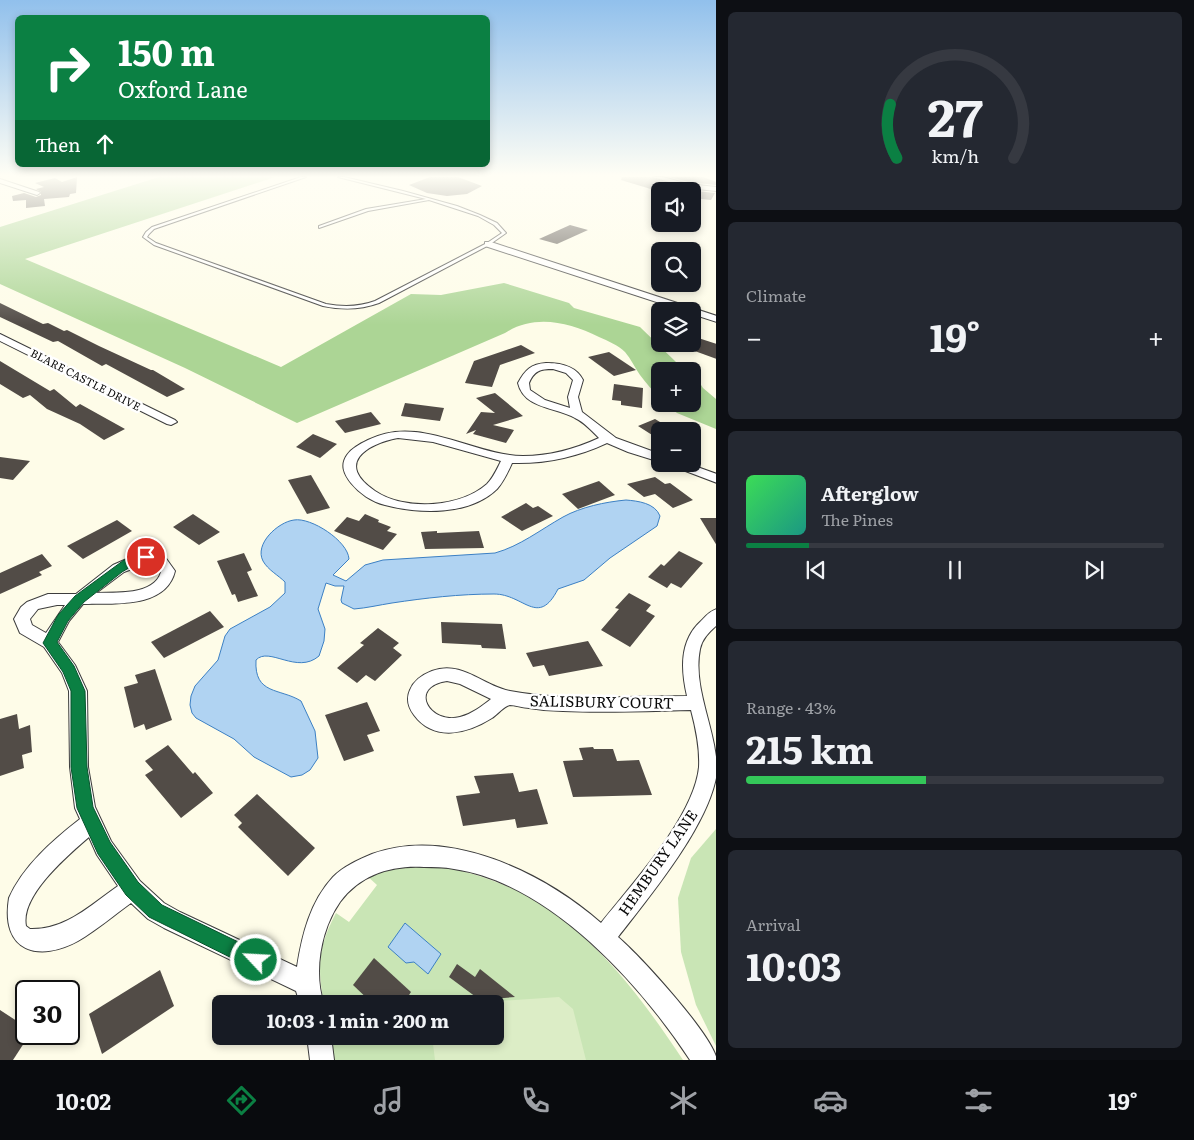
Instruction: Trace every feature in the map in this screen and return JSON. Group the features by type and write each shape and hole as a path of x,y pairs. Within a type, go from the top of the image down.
{"street":[{"path":"488,244 716,319"},
{"name":"BLARE CASTLE DRIVE","path":"0,337 171,422"},
{"path":"578,414 573,397 578,380 573,373 561,367 553,366 539,367 528,374 525,380 526,390 537,400 553,408 578,414 608,438 651,455"},
{"path":"508,459 496,482 484,492 458,503 431,507 398,504 370,494 354,479 349,464 351,457 365,445 380,438 402,434 426,437 473,452 508,459 558,458 586,449 608,438"},
{"path":"699,472 716,479"},
{"path":"50,643 63,618 80,599 118,569 146,557 158,559 168,570 164,583 142,595 80,599 45,600 29,607 22,618 26,629 50,643 69,670 78,691 79,767 82,796 92,823 104,848 132,889 156,911 309,994 312,936 333,894 348,877 381,860 429,855 465,860 498,871 532,887 603,939 641,977 675,1017 705,1060"},
{"name":"HEMBURY LANE","path":"603,939 671,848 691,816 703,790 708,770 708,739 691,678 690,660 693,642 698,630 716,615"},
{"name":"SALISBURY COURT","path":"506,698 482,715 457,726 442,725 432,721 417,705 416,696 420,688 427,682 437,676 448,675 461,678 506,698 560,703 697,703"},
{"path":"92,823 79,832 33,873 16,897 12,919 16,932 29,942 52,939 70,933 132,889"},
{"path":"320,1045 322,1060"}],"lane":[{"path":"157,226 146,232 145,237 155,244 325,305 349,308 362,307 377,302 488,244 504,233 499,226"}],"green space":[{"path":"124,226 25,259 281,367 411,294 441,295 504,283 569,303 574,308 640,327 651,338 651,352 666,352 676,362 651,362 651,388 625,352 616,345 564,324 552,322 528,323 297,423 185,368 0,284 0,227"},
{"path":"701,385 716,399 716,429 701,422 676,412 701,412"},
{"path":"716,829 716,1046 696,1005 681,952 678,898 691,858"},
{"path":"435,864 503,884 541,904 583,937 620,974 653,1016 683,1060 333,1060 330,1045 504,1045 504,995 323,995 320,979 322,947 330,925 336,913 349,922 377,885 366,875 382,869"},
{"path":"559,997 573,1009 586,1060 435,1060 433,1045 504,1045 504,1001"}],"water":[{"path":"626,500 641,502 654,508 660,516 657,526 610,558 584,580 558,589 551,600 544,606 537,608 505,595 481,594 404,601 354,609 342,603 344,586 326,583 318,609 325,629 324,641 319,656 311,661 302,663 268,656 256,660 256,671 259,679 270,689 301,701 315,731 318,758 310,770 302,775 291,777 254,757 234,739 196,718 192,713 190,705 191,696 195,686 218,660 225,636 230,629 270,607 285,593 285,582 268,567 263,561 261,554 269,535 281,525 294,520 310,522 336,538 347,552 349,559 333,575 346,581 365,565 383,560 495,553 521,542 577,510"},
{"path":"405,923 441,954 428,974 414,962 406,963 388,947"}],"building":[{"path":"567,226 588,230 557,244 539,239"},
{"path":"0,303 43,324 48,323 64,331 67,330 153,370 185,389 167,397 106,364 102,366 58,341 53,342 0,317"},
{"path":"701,339 716,344 716,359 698,352 701,352"},
{"path":"521,345 535,353 500,365 492,387 465,383 474,361"},
{"path":"609,352 636,370 614,376 588,357"},
{"path":"0,361 50,391 54,389 76,407 80,404 125,429 104,440 80,424 47,409 30,395 23,398 0,384"},
{"path":"614,384 643,388 642,408 621,405 621,401 612,400"},
{"path":"495,393 523,416 493,425 514,430 506,443 473,434 476,430 466,434 481,412 495,413 476,398"},
{"path":"405,403 444,408 440,421 401,416"},
{"path":"371,412 381,424 345,433 335,421"},
{"path":"655,419 660,422 651,422 651,434 638,426"},
{"path":"313,434 337,444 320,458 296,447"},
{"path":"0,457 30,461 13,480 0,478"},
{"path":"311,475 330,508 307,514 288,480"},
{"path":"655,477 665,484 670,483 693,500 673,508 655,494 644,497 627,484"},
{"path":"599,481 615,495 578,509 562,494"},
{"path":"526,503 533,508 538,506 553,516 522,531 501,517"},
{"path":"193,514 220,532 199,545 173,527"},
{"path":"365,514 391,527 387,531 397,534 383,550 334,531 347,517 359,521"},
{"path":"700,518 716,518 716,544"},
{"path":"117,520 132,531 83,559 67,546"},
{"path":"437,531 437,533 479,531 484,548 425,549 421,532"},
{"path":"679,551 703,563 681,588 671,583 667,588 648,577 661,564 664,566"},
{"path":"244,553 252,570 247,572 258,596 238,602 235,594 232,595 217,561"},
{"path":"42,554 52,566 39,572 42,575 0,594 0,573"},
{"path":"629,593 651,605 646,611 655,616 630,647 601,630 619,609 615,608"},
{"path":"210,611 224,627 164,658 151,642"},
{"path":"441,622 502,624 506,649 482,648 481,645 442,643"},
{"path":"378,628 399,643 393,648 402,655 375,681 366,675 357,683 337,668 364,645 360,643"},
{"path":"588,641 603,666 549,676 544,665 533,667 526,653"},
{"path":"155,669 172,720 146,730 144,724 134,728 124,687 138,683 135,675"},
{"path":"367,702 380,731 367,735 374,751 344,761 325,715"},
{"path":"17,714 19,729 30,725 32,752 22,755 24,768 0,776 0,719"},
{"path":"168,745 193,774 195,772 213,793 181,818 145,775 153,770 145,761"},
{"path":"593,747 594,749 613,749 617,761 639,760 652,795 573,797 563,761 583,760 579,748"},
{"path":"513,773 519,792 537,789 548,824 517,828 515,819 463,826 456,796 480,793 474,776"},
{"path":"257,794 315,848 288,876 238,827 242,823 234,815"},
{"path":"374,958 411,992 409,995 364,995 353,985"},
{"path":"457,964 475,977 480,969 515,997 473,995 449,977"},
{"path":"160,970 174,1006 102,1054 89,1014"},
{"path":"0,1010 15,1020 15,1045 23,1045 13,1060 0,1060"}],"route":[{"path":"146,557 128,563 118,569 80,599 63,618 50,643 60,655 75,681 80,700 79,767 85,808 104,848 117,869 143,900 156,911 172,920 256,960"}]}
